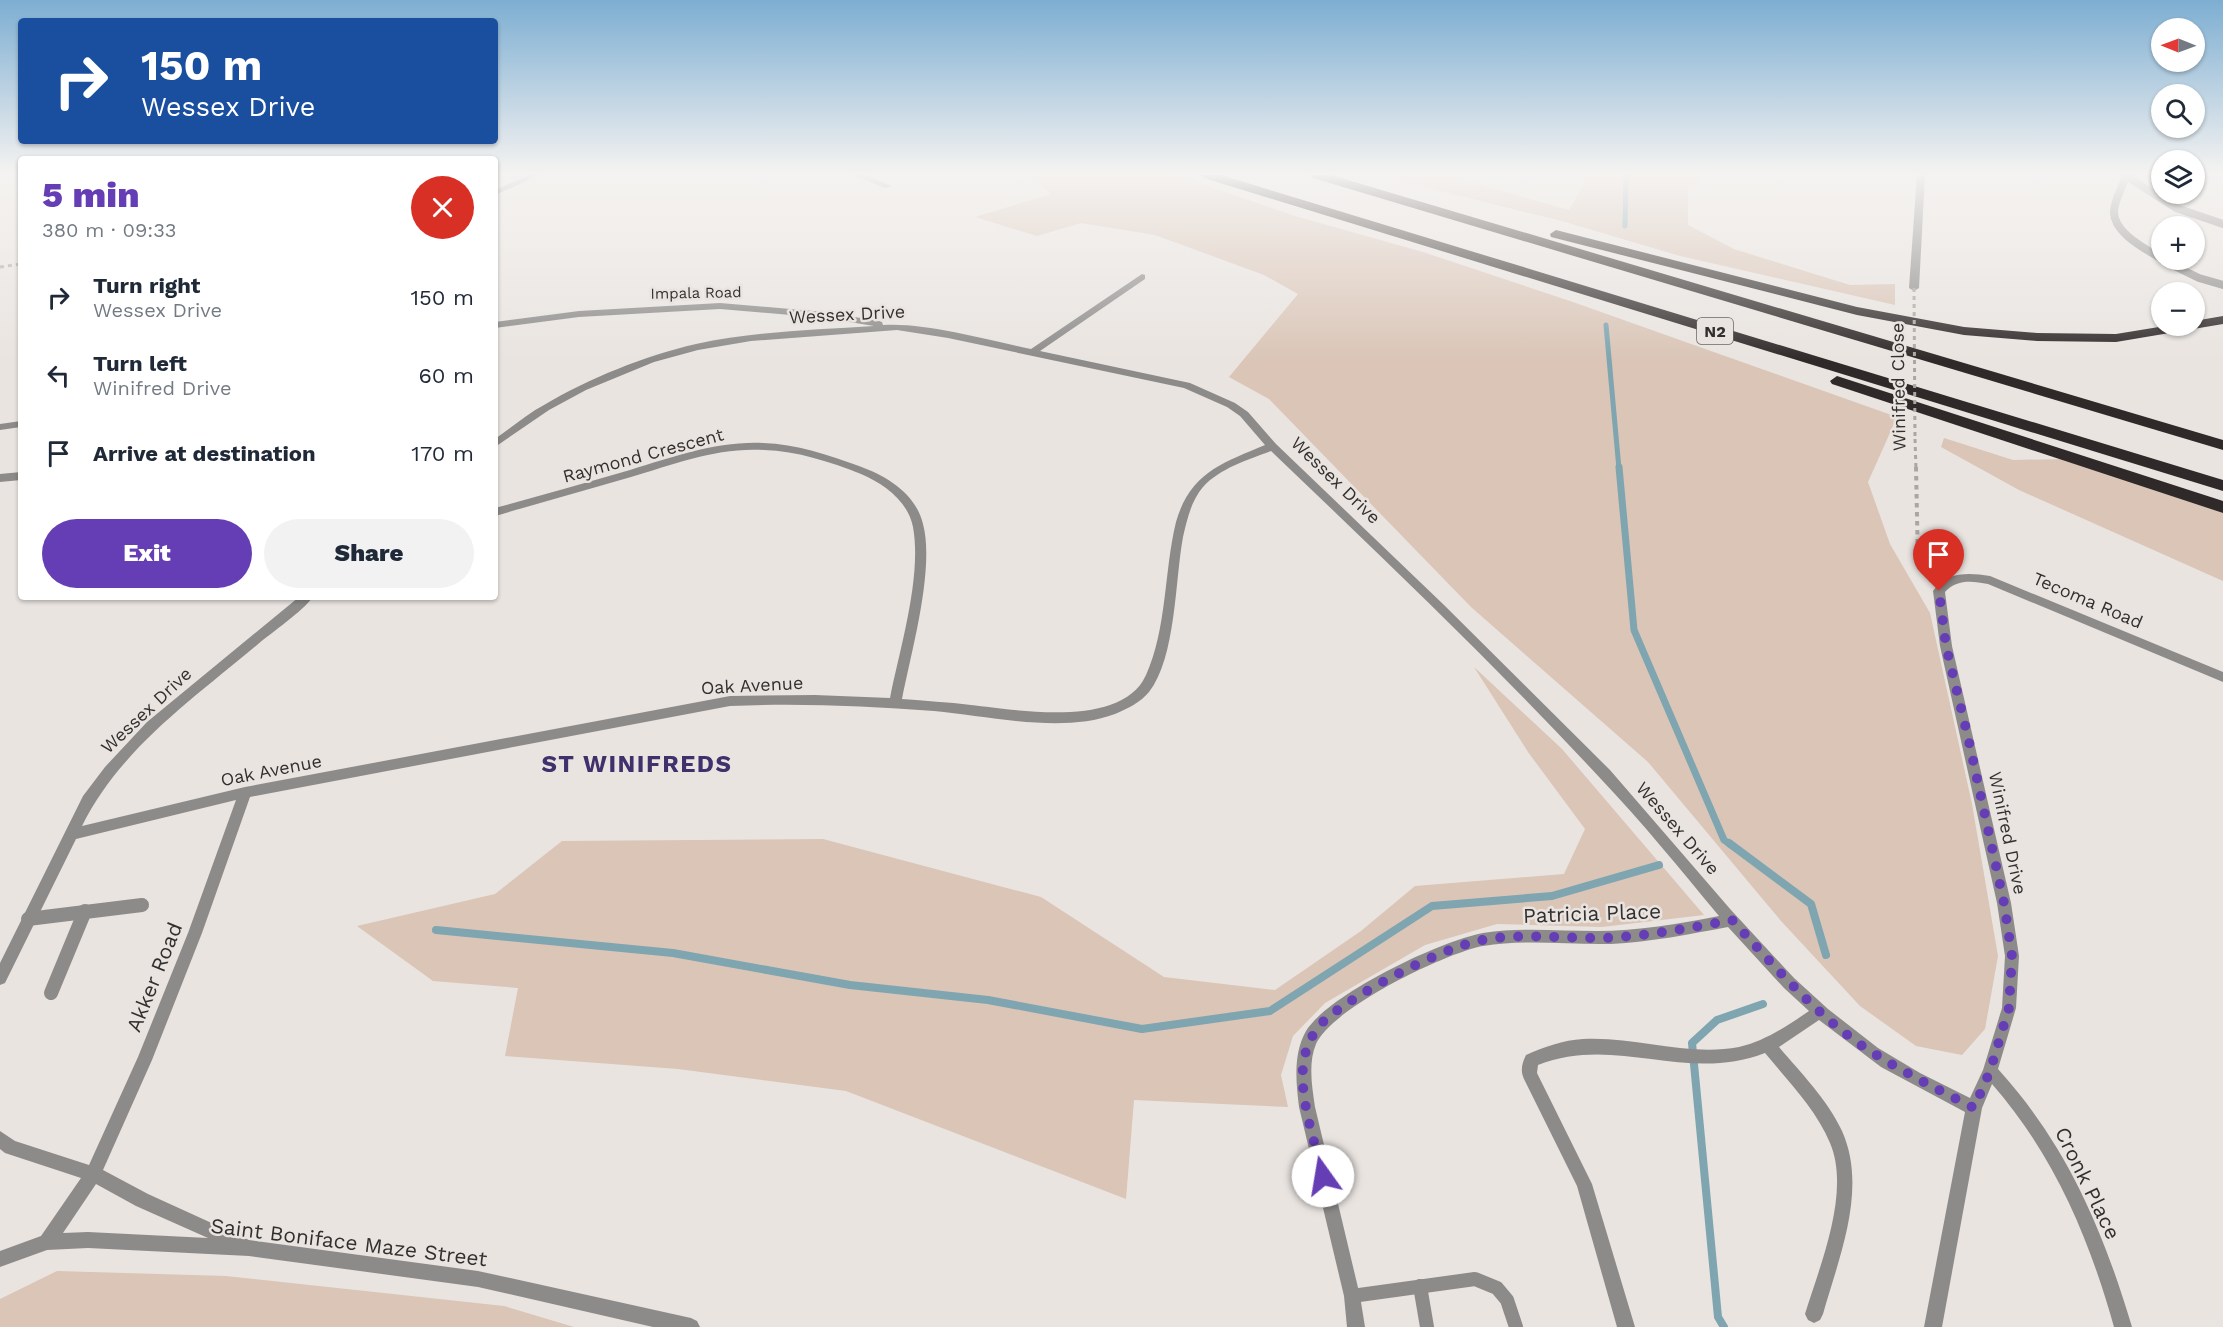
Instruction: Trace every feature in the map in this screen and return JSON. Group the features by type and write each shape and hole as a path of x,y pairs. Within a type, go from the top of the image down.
{"highway":[{"path":"1393,237 2223,507"},
{"name":"N2","path":"1408,237 2223,486"},
{"name":"N2","path":"1525,237 2223,445"},
{"path":"1571,237 1857,311 1931,326 2037,337 2115,338 2223,320"}],"street":[{"path":"1914,288 1917,237"},
{"path":"1033,352 1142,277"},
{"name":"Impala Road","path":"498,325 579,314 720,306 825,315 897,327"},
{"name":"Wessex Drive","path":"498,442 545,408 583,388 651,360 697,347 751,338 897,327 1033,352 1200,389 1244,414 1272,446 1368,538 1598,768 1732,920 1820,1011 1860,1044 1899,1069 1974,1108"},
{"path":"0,427 18,424"},
{"name":"Raymond Crescent","path":"498,511 722,449 762,446 780,448 868,474 890,485 904,498 919,526 920,557 917,585 895,703"},
{"name":"Oak Avenue","path":"71,834 245,792 704,705 779,698 895,703 1047,716 1100,713 1127,703 1145,687 1157,666 1181,520 1200,484 1214,473 1272,446"},
{"path":"0,478 18,476"},
{"name":"Tecoma Road","path":"1939,591 1946,582 1957,578 1990,580 2223,677"},
{"name":"Winifred Drive","path":"1933,1327 1974,1108 1990,1071 2009,1008 2012,956 2004,903 1946,646 1939,591"},
{"name":"Wessex Drive","path":"0,978 94,791 128,747 303,600"},
{"name":"Akker Road","path":"93,1174 144,1060 195,933 245,792"},
{"name":"Patricia Place","path":"1356,1327 1352,1296 1307,1107 1303,1078 1304,1056 1313,1035 1325,1021 1349,1004 1430,958 1471,943 1508,937 1628,936 1660,933 1732,920"},
{"path":"1626,1327 1584,1184 1529,1074 1531,1060 1537,1056 1584,1046 1629,1048 1703,1057 1738,1054 1779,1040 1820,1011"},
{"path":"1768,1045 1828,1122 1841,1149 1845,1172 1845,1196 1814,1314"},
{"name":"Cronk Place","path":"1990,1071 2032,1120 2059,1164 2097,1247 2123,1327"},
{"path":"0,1139 11,1147 93,1174 142,1200 249,1248"},
{"path":"47,1242 93,1174"},
{"name":"Saint Boniface Maze Street","path":"0,1259 47,1242 99,1240 249,1248 477,1279 691,1327"}],"lane":[{"path":"2131,237 2151,252"},
{"path":"2183,270 2199,278 2223,285"},
{"path":"28,919 142,904"},
{"path":"51,993 85,911"},
{"path":"1352,1296 1475,1280 1497,1288 1507,1300 1516,1327"},
{"path":"1420,1286 1426,1327"}],"path":[{"path":"0,267 18,264"},
{"name":"Winifred Close","path":"1914,288 1918,564 1939,591"}],"shaded area":[{"path":"1160,237 1369,237 1423,252 1570,301 1897,417 1868,482 1890,544 1930,613 1972,804 1998,956 1985,1029 1962,1055 1916,1046 1860,1006 1781,921 1648,762 1471,607 1269,399 1229,377 1298,294 1264,275"},
{"path":"1616,237 1711,237 1734,249 1850,285 1895,284 1895,305 1680,256"},
{"path":"1944,438 2013,460 2064,459 2223,513 2223,581 2019,490 1941,447"},
{"path":"1474,667 1562,749 1704,915 1602,927 1497,924 1425,945 1325,1003 1293,1036 1281,1075 1288,1107 1134,1100 1126,1199 846,1091 678,1069 505,1056 518,988 433,981 357,926 495,894 562,841 823,839 1041,897 1164,977 1275,990 1361,931 1415,886 1564,874 1585,829 1528,752"},
{"path":"57,1271 226,1276 504,1306 574,1327 0,1327 0,1299"}],"waterway":[{"path":"1606,325 1619,469"},
{"path":"1619,467 1634,630 1724,840 1731,845"},
{"path":"1729,843 1811,904 1826,955"},
{"path":"436,930 673,953 850,985 988,1000 1142,1029 1270,1011 1432,906 1552,896 1659,865"},
{"path":"1724,1327 1718,1317 1692,1043 1717,1020 1763,1004"}],"district":[{"name":"ST WINIFREDS","path":"637,764"}],"route":[{"path":"1323,1176 1307,1107 1303,1078 1304,1056 1313,1035 1325,1021 1349,1004 1430,958 1461,945 1508,937 1617,937 1660,933 1732,920 1820,1011 1860,1044 1899,1069 1974,1108 1990,1071 2009,1008 2012,956 2004,903 1946,646 1939,591"}]}
